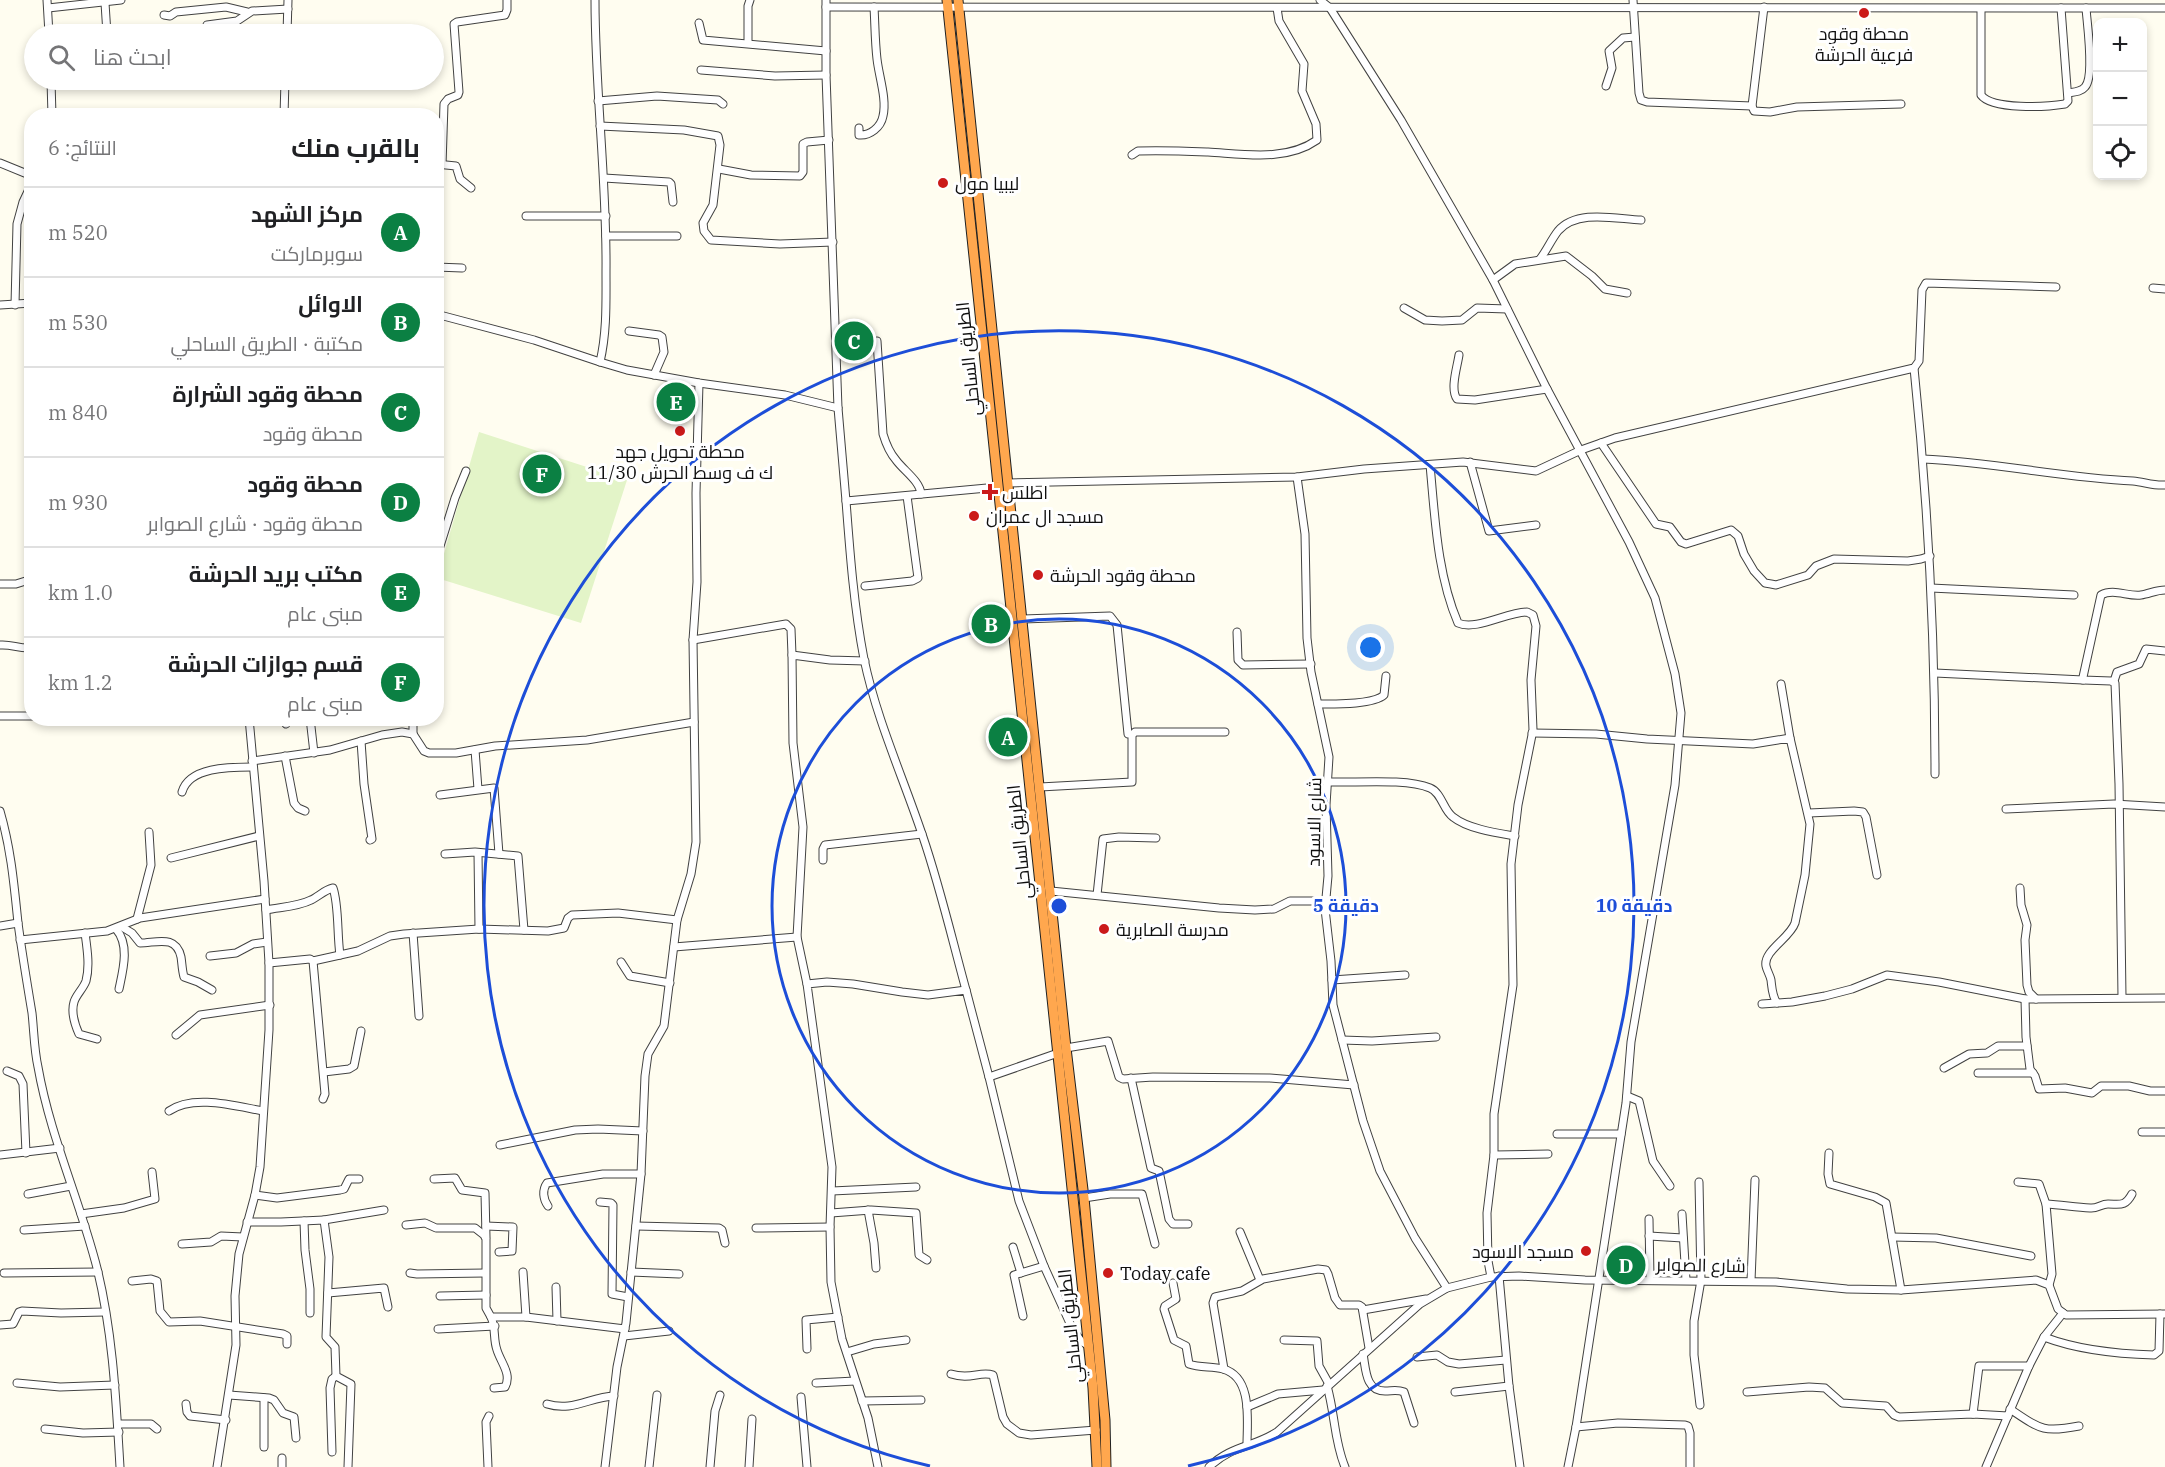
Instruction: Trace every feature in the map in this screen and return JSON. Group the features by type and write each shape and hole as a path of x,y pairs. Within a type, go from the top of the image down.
{"highway":[{"name":"الطريق الساحلي","path":"947,4 998,487 1032,757 1086,1274 1105,1420 1106,1467"},
{"name":"الطريق الساحلي","path":"958,4 1023,619 1032,757 1040,788 1051,891 1062,1050 1084,1197 1096,1467"}],"street":[{"path":"49,24 48,4 105,3 121,0"},
{"path":"287,24 288,0"},
{"path":"444,108 446,100 458,95 459,92 454,24 505,15 507,0"},
{"path":"595,0 598,101 606,216 605,329 600,363"},
{"path":"748,43 750,0"},
{"path":"1320,0 1330,8 1401,120 1493,280 1656,598 1675,674 1681,713 1675,785 1631,1042 1627,1096 1568,1467"},
{"path":"105,3 106,24"},
{"path":"1089,1346 1081,1341 1073,1330 1044,1266 1019,1201 940,889 922,834 889,749 865,661 855,605 838,408 826,75 826,4 874,7 947,4 1098,4 1330,8 1410,4 1634,4 1764,8 1852,4 1981,9 2061,8 2074,4 2086,8 2165,8"},
{"path":"1634,4 1639,96 1643,101 1752,106"},
{"path":"164,15 226,7 247,12 288,9"},
{"path":"859,128 859,135 864,136 880,124 883,116 874,7"},
{"path":"1132,155 1138,151 1184,151 1266,155 1303,148 1317,140 1316,124 1302,91 1304,64 1279,21 1277,8"},
{"path":"1764,8 1752,106 1755,112 1797,107 1901,104"},
{"path":"1981,9 1980,91 1985,100 2014,105 2054,106 2066,104 2068,93 2061,8"},
{"path":"2068,93 2079,92 2084,88 2093,70 2086,8"},
{"path":"214,24 237,21 247,12"},
{"path":"699,23 703,40 826,51"},
{"path":"1606,86 1612,68 1609,51 1623,38 1635,37"},
{"path":"701,70 775,76 826,75"},
{"path":"51,90 52,108"},
{"path":"284,108 285,90"},
{"path":"598,101 666,96 718,100 723,104"},
{"path":"600,126 684,130 714,134 720,140 719,169 713,206 703,223 704,231 711,240 780,244 833,242"},
{"path":"719,169 751,175 800,176 803,144 829,140"},
{"path":"0,162 24,172"},
{"path":"444,165 457,167 460,179 471,188"},
{"path":"604,178 669,182 673,202"},
{"path":"15,305 17,224 24,200"},
{"path":"526,216 606,216"},
{"path":"1540,259 1560,230 1573,221 1592,218 1641,220"},
{"path":"606,236 677,236"},
{"path":"1493,280 1512,266 1540,259 1568,256 1605,289 1627,293"},
{"path":"444,267 462,268"},
{"path":"1008,483 1297,477 1364,469 1470,462 1536,471 1601,443 1914,368 1919,361 1922,290 1926,282 2056,287"},
{"path":"2153,288 2165,289"},
{"path":"0,305 24,304"},
{"path":"1404,308 1425,320 1443,321 1462,320 1477,308 1507,309"},
{"path":"444,316 534,340 600,363 699,383 785,395 838,408"},
{"path":"629,331 662,337 664,352 654,375"},
{"path":"877,341 877,368 885,441 895,460 920,487 921,494"},
{"path":"1459,355 1454,387 1457,399 1475,400 1547,389"},
{"path":"1914,368 1930,556 1935,673 1935,774"},
{"path":"605,1467 636,1226 648,1054 664,1026 677,920 691,874 696,842 693,640 697,582 696,493 699,383"},
{"path":"1601,443 1656,524 1670,527 1684,544 1715,537 1731,530 1738,536 1750,566 1766,583 1776,585 1792,581 1808,575 1816,566 1834,559 1908,561 1921,560 1930,556"},
{"path":"1923,459 1972,462 2101,480 2165,485"},
{"path":"1470,462 1490,532 1536,525"},
{"path":"1430,465 1442,571 1458,623 1463,625 1529,612 1533,615 1536,634 1530,680 1532,733 1518,805 1511,864 1514,981 1494,1114 1494,1155 1487,1214 1488,1261 1491,1277"},
{"path":"444,533 466,471"},
{"name":"شارع الاسود","path":"1297,477 1305,534 1305,622 1318,704 1328,745 1330,771 1326,805 1328,876 1326,901 1333,1005 1369,1140 1386,1186 1415,1238 1447,1288"},
{"path":"846,501 998,487"},
{"path":"865,586 912,581 918,578 907,496"},
{"path":"0,584 24,582"},
{"path":"1931,588 2074,595"},
{"path":"2083,680 2101,595 2115,592 2137,596 2165,590"},
{"path":"1023,619 1113,617 1117,625 1128,734"},
{"path":"693,640 786,624 790,629 793,743 803,827 797,937 807,984 831,1146 830,1270 838,1317 878,1467"},
{"path":"1237,632 1238,660 1243,665 1311,664"},
{"path":"0,645 9,644 16,648 24,648"},
{"path":"2122,997 2119,805 2114,681 2117,672 2139,664 2146,649 2165,651"},
{"path":"792,655 830,660 865,661"},
{"path":"1935,673 2114,681"},
{"path":"1318,704 1362,702 1380,698 1384,695 1386,676"},
{"path":"1777,1003 1773,997 1766,960 1770,952 1791,932 1795,923 1808,860 1809,813 1790,738 1781,684"},
{"path":"0,716 24,716"},
{"path":"413,726 413,734 421,749 429,753 456,753 495,746 586,740 694,722"},
{"path":"217,1467 236,1345 236,1279 243,1237 260,1167 270,1005 266,909 250,726"},
{"path":"311,726 314,753"},
{"path":"182,792 186,781 195,775 285,756 349,746 374,737 402,732 413,734"},
{"path":"1040,788 1132,782 1132,735 1135,732 1225,732"},
{"path":"1532,733 1596,734 1753,744 1790,738"},
{"path":"361,741 364,784 372,839 370,840"},
{"path":"475,750 478,789"},
{"path":"285,756 294,803 305,811"},
{"path":"1328,782 1402,783 1431,788 1454,818 1490,832 1515,836"},
{"path":"440,795 491,787 494,789 499,854"},
{"path":"2006,809 2119,805 2165,807"},
{"path":"0,811 3,839 15,879 18,923 38,1069 47,1107 98,1272 116,1385 120,1467"},
{"path":"1809,813 1863,812 1877,875"},
{"path":"137,919 151,865 149,832"},
{"path":"824,860 823,849 827,845 922,834"},
{"path":"171,858 259,836"},
{"path":"1097,895 1103,838 1156,838"},
{"path":"478,853 479,929"},
{"path":"445,854 512,854 519,857 524,930"},
{"path":"266,909 299,904 333,888 340,955"},
{"path":"2020,888 2021,905 2027,925 2025,940 2027,985 2029,992 2036,999"},
{"path":"1051,891 1255,910 1274,909 1290,901 1326,901"},
{"path":"20,939 119,928 137,919 265,899"},
{"path":"269,963 310,959 313,961 358,951 390,936 413,933 428,934 479,929 548,931 564,928 568,918 572,915 618,913 677,920"},
{"path":"0,926 18,923"},
{"path":"119,928 124,951 119,989"},
{"path":"119,928 132,933 140,943 167,941 175,944 180,954 183,977 212,990"},
{"path":"85,933 86,981 74,1002 73,1012 79,1034 97,1039"},
{"path":"413,933 419,1016"},
{"path":"674,947 797,937"},
{"path":"210,957 241,951 253,944 267,942"},
{"path":"313,961 324,1072 325,1094 323,1098"},
{"path":"621,962 630,976 670,983"},
{"path":"1332,980 1405,975"},
{"path":"1762,1004 1825,996 1852,989 1887,975 1939,982 2025,999 2165,998"},
{"path":"807,984 828,982 853,984 928,995 966,990"},
{"path":"2025,999 2030,1069 2040,1089 2065,1088 2092,1093 2101,1086 2129,1086 2150,1091 2165,1091"},
{"path":"176,1035 200,1014 270,1005"},
{"path":"324,1072 349,1069 354,1066 361,1030"},
{"path":"1342,1040 1372,1041 1436,1037"},
{"path":"989,1077 1062,1050 1108,1041 1119,1077 1270,1078 1353,1085"},
{"path":"1944,1068 1974,1052 1987,1053 1998,1046 2027,1046"},
{"path":"7,1071 19,1076 23,1084 26,1153"},
{"path":"1978,1073 2033,1073"},
{"path":"1131,1078 1151,1168 1159,1171 1169,1219 1173,1224 1188,1224"},
{"path":"1627,1096 1639,1101 1653,1161 1670,1186"},
{"path":"169,1111 179,1104 195,1102 263,1111"},
{"path":"500,1145 575,1130 643,1131"},
{"path":"2142,1132 2165,1132"},
{"path":"1557,1134 1621,1134"},
{"path":"0,1155 60,1148"},
{"path":"1494,1155 1548,1154"},
{"path":"1829,1154 1830,1184 1882,1199 1886,1203 1900,1290"},
{"path":"81,1214 124,1208 155,1199 152,1172"},
{"path":"548,1206 545,1202 544,1191 547,1183 603,1174 641,1174"},
{"path":"434,1179 455,1178 462,1190 484,1192 487,1311 495,1326 496,1348 508,1382 504,1388 494,1388"},
{"path":"255,1195 277,1198 340,1190 344,1189 349,1179 359,1179"},
{"path":"1751,1281 1755,1180"},
{"path":"1699,1182 1701,1280 1694,1321 1694,1355 1700,1405"},
{"path":"2018,1182 2039,1184 2046,1204 2052,1274 2049,1285 2062,1313 2073,1316 2163,1314 2159,1351 2154,1355 2094,1350 2063,1344 2044,1337"},
{"path":"28,1194 71,1186"},
{"path":"832,1191 916,1187"},
{"path":"1084,1197 1142,1194 1155,1244"},
{"path":"2046,1204 2092,1209 2105,1204 2123,1204 2128,1202 2132,1194"},
{"path":"600,1202 613,1205 612,1294 628,1297"},
{"path":"247,1222 324,1220 384,1210"},
{"path":"831,1213 868,1210 916,1213 920,1255 927,1260"},
{"path":"868,1210 876,1268"},
{"path":"1682,1214 1686,1280"},
{"path":"1649,1219 1650,1280"},
{"path":"324,1220 329,1257 326,1337 335,1347 336,1376 332,1379 330,1388 332,1452"},
{"path":"304,1221 310,1314"},
{"path":"406,1225 425,1223 437,1228 475,1228 486,1239"},
{"path":"24,1230 85,1226"},
{"path":"486,1226 513,1227 512,1251 499,1252"},
{"path":"636,1226 719,1228 722,1230 725,1243"},
{"path":"756,1228 830,1227"},
{"path":"1240,1232 1260,1280"},
{"path":"182,1244 211,1242 221,1236 243,1237"},
{"path":"1649,1236 1683,1238"},
{"path":"1892,1237 1936,1238 2031,1256"},
{"path":"1013,1247 1021,1273"},
{"path":"1023,1316 1014,1278 1016,1274 1044,1266"},
{"path":"1224,1369 1215,1297 1242,1291 1260,1280 1323,1269 1328,1274 1338,1303 1359,1305 1363,1310 1369,1348"},
{"path":"4,1274 98,1272"},
{"path":"524,1272 526,1317"},
{"path":"631,1272 679,1274"},
{"path":"410,1273 485,1273"},
{"path":"1499,1276 1506,1360 1520,1467"},
{"name":"شارع الصوابر","path":"1209,1467 1226,1453 1264,1440 1277,1432 1369,1348 1429,1298 1447,1288 1491,1277 1751,1281 1847,1289 1900,1290 2027,1280 2036,1280 2049,1285"},
{"path":"132,1281 151,1279 157,1281 160,1311 168,1321 200,1321 285,1334 287,1344"},
{"path":"1173,1283 1176,1299 1164,1309 1174,1340 1185,1345 1188,1360 1193,1365 1224,1369 1236,1375 1246,1396 1247,1445"},
{"path":"556,1287 557,1321"},
{"path":"328,1293 384,1288 388,1306"},
{"path":"440,1296 486,1295"},
{"path":"1363,1310 1429,1298"},
{"path":"0,1325 13,1324 19,1312 22,1311 61,1314 105,1312"},
{"path":"1986,1467 2029,1366 2044,1337 2062,1313"},
{"path":"491,1317 526,1317 624,1332 669,1331"},
{"path":"807,1349 806,1320 838,1317"},
{"path":"438,1329 495,1326"},
{"path":"847,1352 874,1344 906,1340"},
{"path":"1284,1340 1317,1341 1319,1366 1334,1411 1338,1447 1345,1467"},
{"path":"1363,1354 1368,1382 1372,1388 1404,1392 1414,1423"},
{"path":"1417,1357 1437,1355 1448,1362 1459,1364 1506,1360"},
{"path":"1973,1414 1979,1366 2029,1366"},
{"path":"951,1374 966,1377 989,1373 993,1375 1006,1424 1019,1433 1031,1435 1096,1430"},
{"path":"336,1376 351,1384 348,1467"},
{"path":"816,1383 855,1381"},
{"path":"17,1383 67,1387 116,1385"},
{"path":"1455,1392 1509,1386"},
{"path":"1247,1407 1278,1394 1326,1387"},
{"path":"1747,1392 1809,1387 1825,1388 1842,1403 1886,1406 1899,1417 2009,1413 2045,1430 2079,1426"},
{"path":"229,1395 274,1400 281,1412 294,1417 296,1438"},
{"path":"649,1467 657,1395"},
{"path":"710,1467 715,1412 720,1395"},
{"path":"548,1404 569,1407 614,1396"},
{"path":"801,1397 807,1467"},
{"path":"264,1398 264,1447"},
{"path":"862,1401 921,1400"},
{"path":"186,1404 190,1416 226,1420"},
{"path":"488,1467 486,1422 489,1416"},
{"path":"750,1467 752,1419"},
{"path":"1576,1427 1618,1423 1685,1425 1688,1426 1690,1433 1690,1467 1697,1467"},
{"path":"118,1424 151,1424 157,1430"},
{"path":"45,1430 83,1433 119,1432"},
{"path":"282,1458 282,1467"}],"green space":[{"path":"479,432 627,480 581,623 444,580 444,554"}],"place":[{"name":"محطة وقود فرعية الحرشة","path":"1864,13"},
{"name":"ليبيا مول","path":"943,183"},
{"name":"محطة وقود الشرارة","path":"854,341"},
{"name":"مكتب بريد الحرشة","path":"676,402"},
{"name":"محطة تحويل جهد 11/30 ك ف وسط الحرش","path":"680,431"},
{"name":"قسم جوازات الحرشة","path":"542,474"},
{"name":"اطلس","path":"990,492"},
{"name":"مسجد ال عمران","path":"974,516"},
{"name":"محطة وقود الحرشة","path":"1038,575"},
{"name":"الاوائل","path":"991,624"},
{"name":"مركز الشهد","path":"1008,737"},
{"name":"مدرسة الصابرية","path":"1104,929"},
{"name":"مسجد الاسود","path":"1586,1251"},
{"name":"محطة وقود","path":"1626,1265"},
{"name":"Today cafe","path":"1108,1273"}]}
